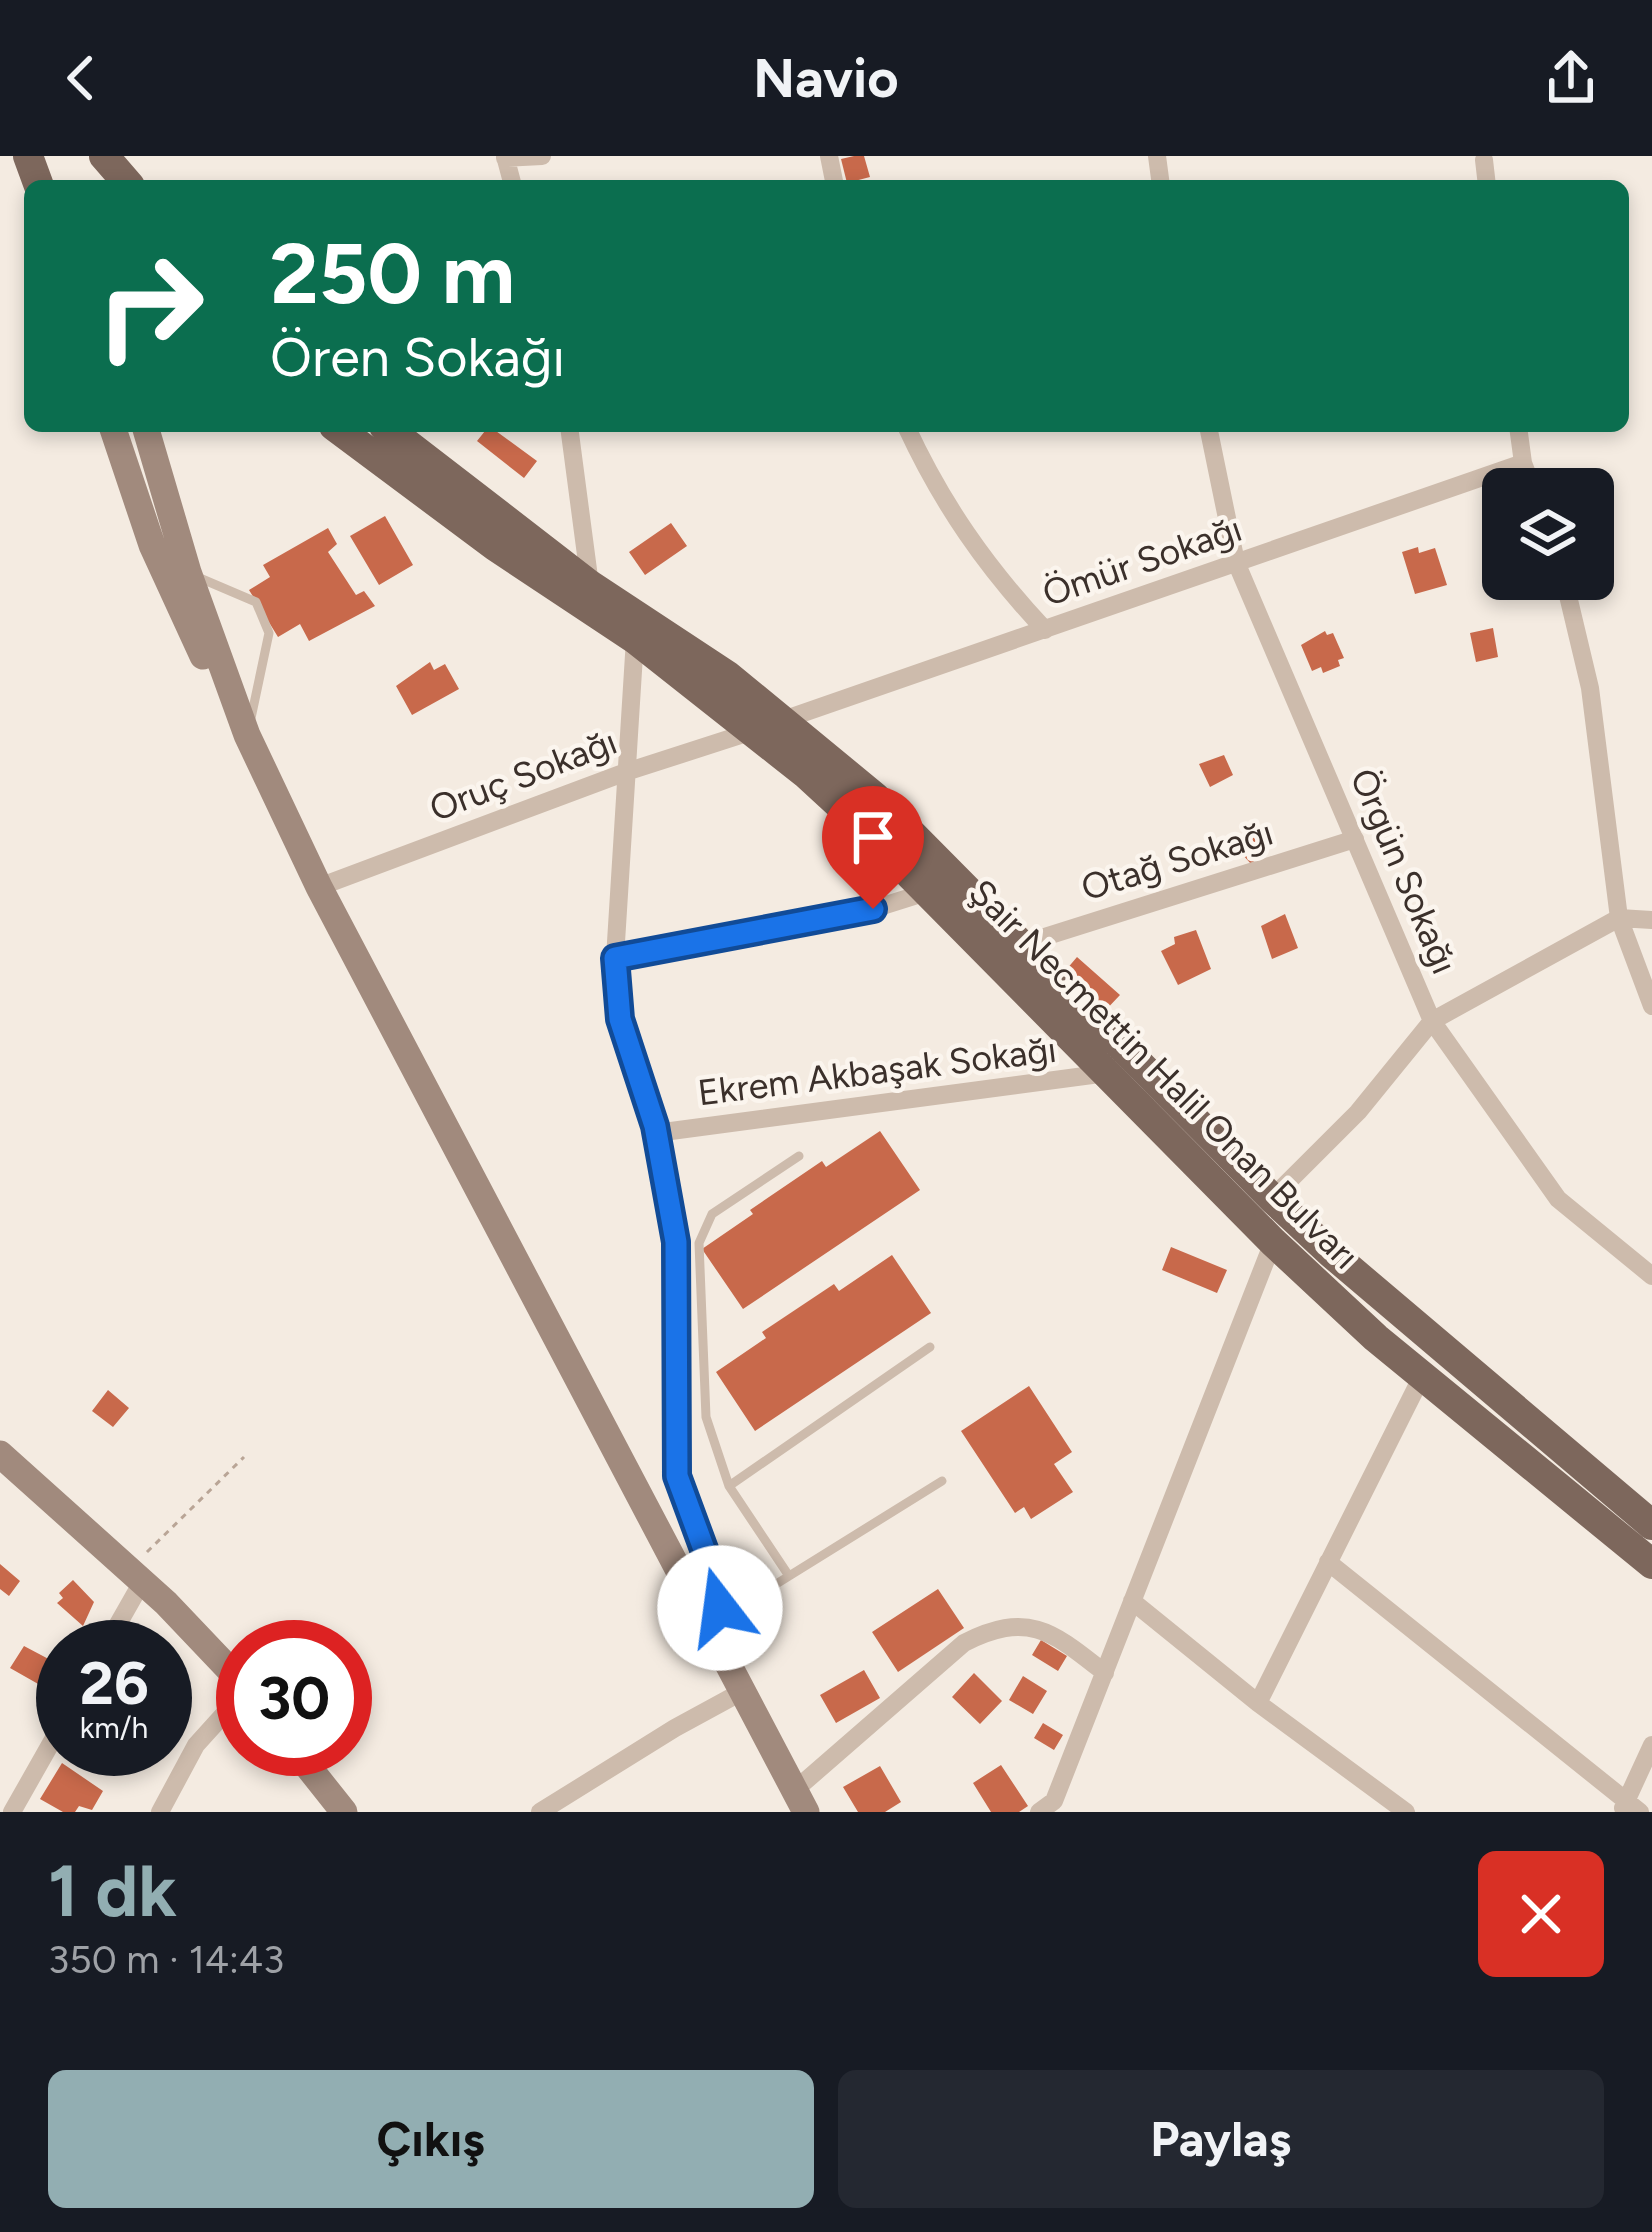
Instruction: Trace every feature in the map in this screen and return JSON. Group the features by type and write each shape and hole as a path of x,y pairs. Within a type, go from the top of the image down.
{"main road":[{"path":"114,432 179,608 230,711 247,735"},
{"path":"147,432 188,572 247,735 319,887 715,1619 742,1691 800,1801"},
{"name":"Şair Necmettin Halil Onan Bulvarı","path":"342,432 495,546 635,639 840,804 1273,1242 1422,1376 1652,1564"},
{"name":"Şair Necmettin Halil Onan Bulvarı","path":"392,432 590,585 728,676 875,797 1272,1198 1652,1525"},
{"path":"0,1454 135,1576 216,1661"},
{"path":"315,1776 344,1812"}],"street":[{"path":"505,157 542,156"},
{"path":"1484,160 1486,180"},
{"path":"570,432 590,585"},
{"path":"909,432 933,485 966,537 1045,630"},
{"name":"Örgün Sokağı","path":"1209,432 1236,562 1432,1021 1558,1199 1652,1276"},
{"path":"1518,432 1524,468"},
{"name":"Ömür Sokağı","path":"783,720 1522,463"},
{"path":"1569,600 1590,688 1619,918 1652,1006"},
{"path":"635,639 615,958 620,1019 656,1133 676,1242 677,1476 708,1560 715,1619"},
{"name":"Oruç Sokağı","path":"319,887 626,772 753,731"},
{"name":"Otağ Sokağı","path":"1019,945 1355,839"},
{"path":"615,958 873,909 927,892"},
{"path":"1272,1198 1358,1112 1432,1021 1619,918 1652,920"},
{"name":"Ekrem Akbaşak Sokağı","path":"656,1133 1107,1073"},
{"path":"1039,1812 1054,1801 1273,1242"},
{"path":"1258,1703 1422,1376"},
{"path":"1328,1562 1629,1808 1652,1745"},
{"path":"116,1620 135,1576"},
{"path":"1132,1601 1258,1703 1406,1812"},
{"path":"800,1801 964,1643 988,1631 1024,1625 1053,1632 1105,1672"},
{"path":"540,1812 742,1691"},
{"path":"160,1812 196,1745 216,1721"},
{"path":"12,1812 36,1770"}],"lane":[{"path":"188,572 256,602 269,633 247,735"},
{"path":"789,1576 729,1486 706,1417 699,1243 712,1214 799,1156"},
{"path":"729,1486 930,1347"},
{"path":"715,1619 942,1481"}],"path":[{"path":"135,1576 244,1457"}],"building":[{"path":"864,156 870,177 846,180 841,159"},
{"path":"484,432 497,432 537,461 524,478 477,441"},
{"path":"385,516 413,565 379,585 350,536"},
{"path":"671,523 687,546 645,575 629,552"},
{"path":"328,528 337,544 328,552 356,595 364,591 375,606 309,641 300,624 278,637 249,590 270,577 263,565"},
{"path":"1418,547 1419,553 1435,548 1447,585 1415,594 1402,552"},
{"path":"1493,628 1498,657 1476,662 1470,633"},
{"path":"1325,631 1333,633 1344,658 1338,660 1340,666 1323,673 1321,667 1312,671 1301,645"},
{"path":"430,662 434,670 445,664 459,689 412,715 396,686"},
{"path":"1224,755 1233,775 1210,787 1199,764"},
{"path":"1256,824 1274,844 1251,864 1234,845"},
{"path":"1285,914 1298,948 1272,959 1261,926"},
{"path":"1196,930 1211,969 1178,985 1161,951 1175,944 1174,937"},
{"path":"1077,957 1120,995 1102,1014 1060,977"},
{"path":"880,1131 920,1190 743,1309 702,1249 822,1161 826,1167"},
{"path":"1171,1247 1227,1270 1217,1293 1162,1270"},
{"path":"892,1255 931,1313 755,1431 716,1372 766,1338 762,1332 834,1284 839,1291"},
{"path":"1029,1386 1072,1452 1054,1464 1073,1492 1031,1519 1024,1507 1015,1513 961,1431"},
{"path":"108,1390 129,1408 113,1427 92,1411"},
{"path":"0,1564 20,1581 9,1596 0,1589"},
{"path":"73,1580 94,1602 86,1620 76,1620 57,1603 63,1598 59,1593"},
{"path":"938,1589 964,1628 898,1672 872,1632"},
{"path":"1041,1640 1067,1656 1058,1671 1032,1655"},
{"path":"24,1646 36,1652 36,1683 10,1668"},
{"path":"864,1670 880,1698 836,1723 820,1695"},
{"path":"974,1673 1002,1701 980,1724 952,1697"},
{"path":"1023,1676 1047,1691 1033,1714 1009,1700"},
{"path":"1043,1723 1063,1735 1054,1750 1034,1738"},
{"path":"1001,1765 1028,1806 1019,1812 991,1812 973,1783"},
{"path":"880,1766 901,1802 885,1812 858,1812 843,1787"},
{"path":"54,1776 81,1776 103,1791 92,1810 79,1806 75,1812 63,1812 40,1799"}],"route":[{"path":"720,1608 677,1476 676,1242 655,1126 620,1019 615,958 873,909"}]}
